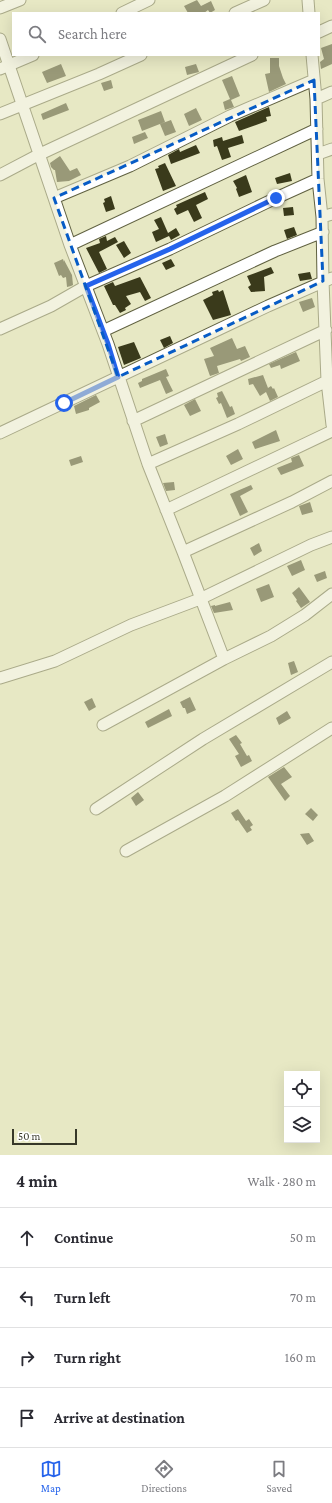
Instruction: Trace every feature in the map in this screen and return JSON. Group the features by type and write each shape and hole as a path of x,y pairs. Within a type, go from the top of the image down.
{"street":[{"path":"0,8 20,0"},
{"path":"124,12 149,0"},
{"path":"236,12 264,0"},
{"path":"308,0 309,12"},
{"path":"320,32 332,26"},
{"path":"0,40 5,68 22,105 70,245 103,331 148,464 224,659"},
{"path":"5,68 31,56"},
{"path":"0,114 99,74 139,56"},
{"path":"0,175 38,154 250,56"},
{"path":"312,56 316,99 318,180 327,215 323,232 327,280 326,330 329,346 328,381 332,425"},
{"path":"54,198 130,166 230,116 314,80"},
{"path":"316,99 332,92"},
{"path":"70,245 317,130"},
{"path":"318,154 332,149"},
{"path":"0,329 51,306 86,286 170,249 276,198 318,180"},
{"path":"103,331 275,251 323,232"},
{"path":"0,433 327,280"},
{"path":"133,421 326,330"},
{"path":"148,464 238,424 328,381"},
{"path":"166,510 332,431"},
{"path":"183,552 292,502 332,481"},
{"path":"0,678 55,661 131,625 200,598 311,545 332,537"},
{"path":"103,725 224,659 271,636 305,615 332,594"},
{"path":"96,809 203,739 332,662"},
{"path":"126,851 225,796 332,728"}],"highlighted area":[{"path":"314,80 323,281 118,377 54,198"}],"building":[{"path":"197,0 201,6 211,1 215,10 212,12 208,10 205,12 187,12 184,6"},
{"path":"332,44 332,64 321,69 320,62 324,59 321,48"},
{"path":"270,58 279,58 279,66 286,84 269,92 265,74 270,73"},
{"path":"61,64 66,76 47,83 42,72"},
{"path":"196,64 199,72 187,75 185,67"},
{"path":"232,76 240,96 231,100 234,107 225,110 223,102 230,99 222,80"},
{"path":"111,80 113,88 104,91 101,83"},
{"path":"66,103 69,110 43,120 41,114"},
{"path":"269,107 271,116 266,117 267,121 239,131 235,122"},
{"path":"196,108 202,120 189,126 184,114"},
{"path":"161,111 165,122 142,131 138,120"},
{"path":"171,120 176,132 165,136 160,124"},
{"path":"145,132 148,138 134,144 132,137"},
{"path":"242,135 244,143 228,148 231,157 222,160 217,146 214,147 213,140 222,137 223,141"},
{"path":"196,145 200,153 171,164 168,155 179,149 180,152"},
{"path":"60,156 70,171 77,168 81,175 69,181 57,182 55,170 51,167 50,163"},
{"path":"165,163 176,186 163,191 155,169 159,168 158,166"},
{"path":"290,173 292,181 277,184 275,178"},
{"path":"246,175 252,192 239,197 237,188 233,181"},
{"path":"205,192 208,199 196,205 202,218 194,222 188,210 177,215 174,209 177,207 176,205"},
{"path":"111,196 115,209 106,212 103,203 105,202 104,199"},
{"path":"293,207 294,215 284,216 283,208"},
{"path":"161,217 168,233 176,228 180,235 171,240 169,236 156,242 152,232 159,229 154,220"},
{"path":"294,227 297,235 287,239 284,230"},
{"path":"106,236 107,241 115,237 118,242 99,252 107,269 99,273 86,248 100,243 99,239"},
{"path":"124,241 131,253 124,258 116,245"},
{"path":"63,259 72,275 73,285 67,287 66,277 63,278 61,275 59,276 54,263"},
{"path":"171,259 175,266 166,270 162,263"},
{"path":"271,267 274,273 264,277 265,291 251,292 248,287 251,285 247,276"},
{"path":"310,272 312,279 300,281 298,274"},
{"path":"140,277 151,298 145,301 140,292 126,296 131,304 125,308 126,310 120,313 115,305 113,305 104,286 113,282 115,286"},
{"path":"218,290 219,292 223,290 231,315 213,320 203,300 213,295 212,292"},
{"path":"312,298 315,307 303,312 299,302"},
{"path":"170,336 173,343 164,348 160,340"},
{"path":"232,338 237,349 245,346 250,357 241,361 240,359 217,366 219,373 210,376 204,359 214,356 210,348"},
{"path":"134,342 141,358 124,365 118,347"},
{"path":"296,352 300,361 281,369 280,365 271,368 269,364"},
{"path":"166,369 169,376 166,377 173,391 166,394 160,380 140,388 138,383 142,381 142,379"},
{"path":"263,375 268,388 271,386 273,389 274,388 278,397 270,401 266,392 260,396 253,384 249,385 248,379"},
{"path":"222,391 230,407 232,406 235,414 227,418 221,403 219,404 216,398 218,397 217,393"},
{"path":"96,395 100,402 89,408 89,410 76,414 74,406"},
{"path":"195,399 201,411 190,416 184,405"},
{"path":"276,430 280,441 255,449 252,442"},
{"path":"165,434 168,444 160,447 156,437"},
{"path":"238,449 243,459 231,465 226,456"},
{"path":"299,455 304,466 281,475 277,468 292,462 291,458"},
{"path":"81,456 83,462 71,466 69,460"},
{"path":"174,482 175,490 166,491 163,483"},
{"path":"251,485 253,489 240,496 248,512 240,516 230,494"},
{"path":"310,502 313,512 302,515 299,506"},
{"path":"259,543 262,551 254,556 250,548"},
{"path":"301,560 305,570 292,576 287,566"},
{"path":"325,571 327,578 317,582 314,575"},
{"path":"269,584 274,597 261,602 256,589"},
{"path":"299,587 310,602 301,608 292,593"},
{"path":"230,602 233,610 214,613 211,606 215,606"},
{"path":"294,661 298,672 291,675 288,663"},
{"path":"190,697 196,710 187,714 185,708 183,708 180,702"},
{"path":"92,698 96,707 89,711 84,702"},
{"path":"169,709 172,716 148,728 145,722"},
{"path":"287,711 291,718 279,725 276,718"},
{"path":"236,735 242,743 240,744 247,756 249,755 252,761 241,767 235,756 239,754 229,739"},
{"path":"284,767 292,777 281,784 290,796 285,801 268,777"},
{"path":"138,792 144,800 136,806 131,798"},
{"path":"311,808 318,815 313,821 305,814"},
{"path":"238,809 246,821 249,819 253,825 250,827 252,830 247,833 231,813"},
{"path":"309,833 314,841 307,845 300,834"}],"route":[{"path":"64,403 118,377 108,344 86,286 170,249 276,198"}]}
